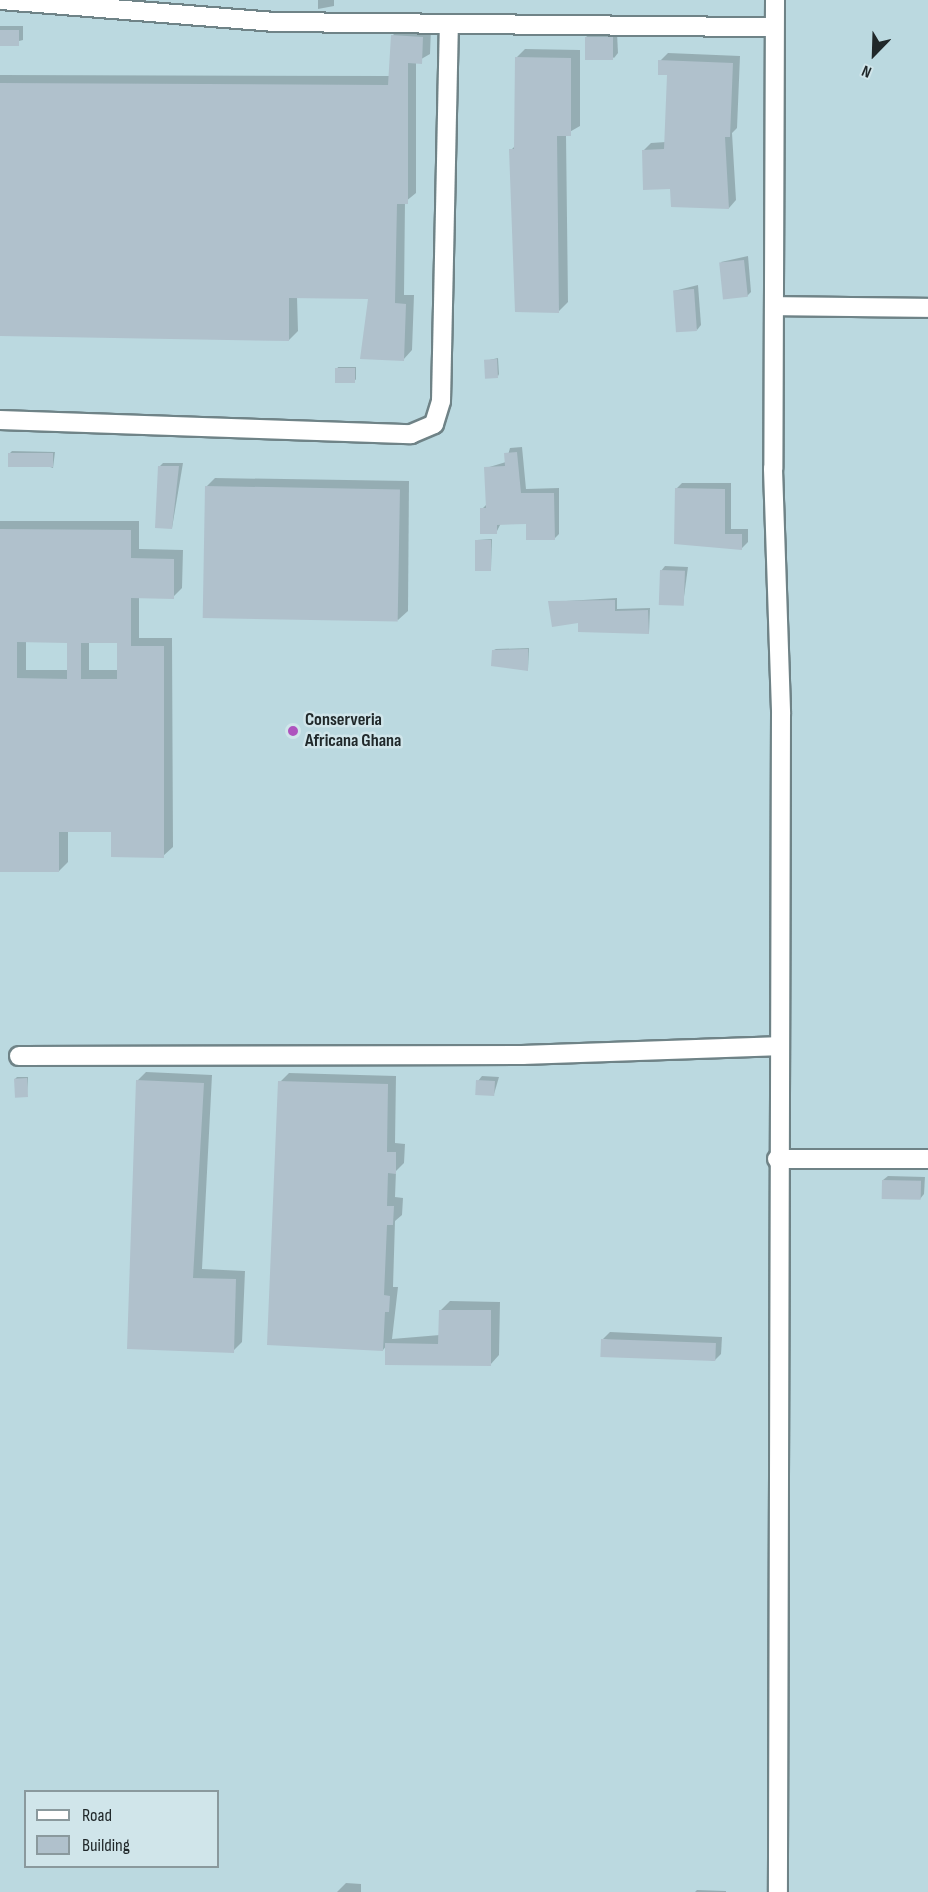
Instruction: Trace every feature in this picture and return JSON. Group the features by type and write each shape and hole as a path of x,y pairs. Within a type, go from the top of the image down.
{"street":[{"path":"1,0 275,22 774,27"},
{"path":"775,0 774,306 781,714 776,1046 778,1892"},
{"path":"0,420 411,434 434,424 441,401 449,24"},
{"path":"774,306 928,308"},
{"path":"19,1056 522,1054 776,1046"},
{"path":"777,1160 928,1159"}],"shaded area":[{"path":"0,0 928,0 928,1892 0,1892"}],"building":[{"path":"0,30 19,30 19,46 0,46"},
{"path":"391,35 423,37 422,64 408,63 408,204 397,204 395,303 406,304 404,361 360,359 368,299 289,298 289,341 0,336 0,83 388,85"},
{"path":"585,37 613,37 613,60 585,60"},
{"path":"515,57 571,58 571,136 557,136 559,313 515,312 509,149 514,149"},
{"path":"658,60 733,63 730,137 725,137 729,209 671,207 670,189 643,190 642,150 664,149 667,75 658,75"},
{"path":"744,260 748,297 723,299 719,263"},
{"path":"694,289 697,331 676,332 673,290"},
{"path":"497,359 498,378 485,379 484,360"},
{"path":"335,368 355,368 355,383 335,383"},
{"path":"517,452 521,493 554,493 555,540 526,540 526,524 497,525 497,534 480,534 480,508 486,508 484,467 505,466 504,453"},
{"path":"8,453 53,453 53,467 8,467"},
{"path":"158,466 179,466 172,529 155,528"},
{"path":"205,486 400,489 398,621 203,618"},
{"path":"675,488 725,489 725,534 742,534 742,550 674,544"},
{"path":"0,529 131,530 131,558 174,559 174,599 131,598 131,646 164,646 164,858 111,857 111,832 59,832 59,872 0,872","holes":["17,642 67,643 67,679 17,678","81,643 117,643 117,679 81,679"]},
{"path":"475,540 491,540 491,571 475,571"},
{"path":"660,570 685,571 684,606 659,605"},
{"path":"615,600 615,611 648,610 649,634 578,632 578,623 552,627 548,601"},
{"path":"528,649 528,671 491,666 492,650"},
{"path":"27,1078 28,1097 15,1098 14,1079"},
{"path":"136,1080 204,1083 193,1278 236,1279 234,1353 127,1349"},
{"path":"476,1080 495,1081 494,1096 475,1095"},
{"path":"278,1081 388,1084 387,1152 396,1152 396,1174 388,1173 387,1206 394,1206 393,1225 387,1225 384,1295 390,1296 389,1312 385,1312 383,1351 267,1345"},
{"path":"882,1180 921,1181 921,1200 882,1199"},
{"path":"439,1310 491,1310 491,1366 385,1365 385,1343 438,1344"},
{"path":"601,1339 716,1343 715,1361 600,1357"}],"place":[{"name":"Conserveria Africana Ghana","path":"293,731"}]}
